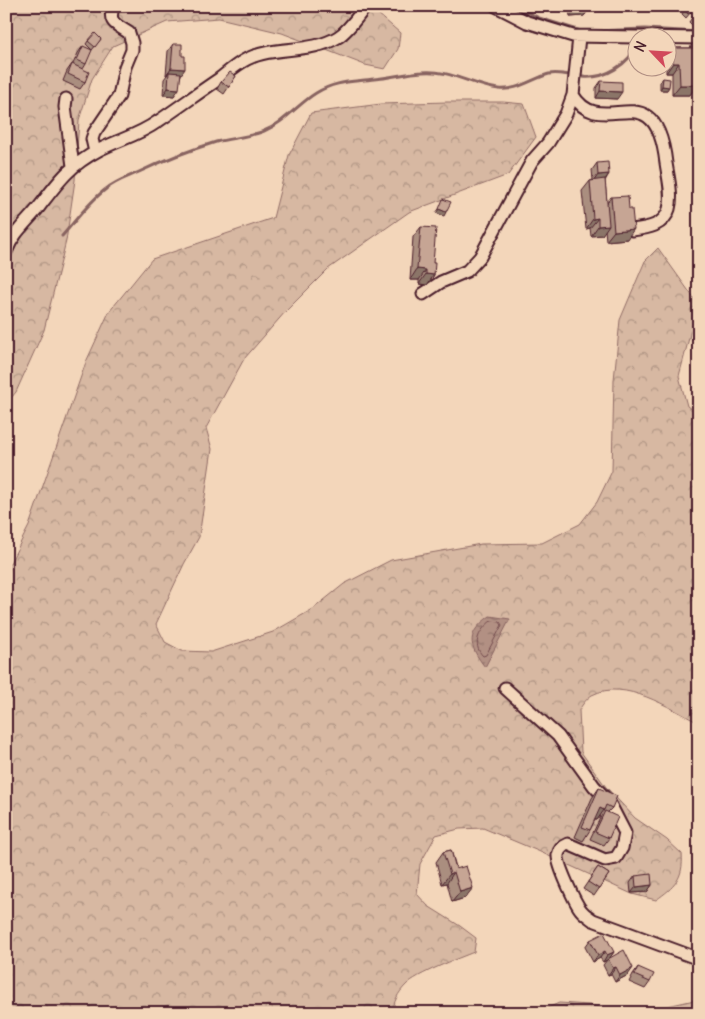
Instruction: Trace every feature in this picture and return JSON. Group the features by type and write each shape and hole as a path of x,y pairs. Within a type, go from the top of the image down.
{"street":[{"path":"95,152 92,139 94,133 119,96 125,67 132,50 129,33 115,25 111,14 114,6"},
{"path":"6,252 20,228 40,206 57,182 73,166 95,152 147,129 247,59 272,52 317,45 338,38 366,6"},
{"path":"496,6 528,22 579,37 656,36 699,38"},
{"path":"423,294 441,282 467,271 480,258 532,161 548,143 566,114 572,95 579,37"},
{"path":"572,95 577,102 587,109 602,114 634,112 650,118 657,124 664,145 670,205 666,217 654,226 632,230"},
{"path":"66,99 65,107 73,166"},
{"path":"505,688 558,736 570,750 594,786 609,802 624,827 625,841 616,858 606,860 568,844 564,845 560,850 558,857 560,866 578,907 593,920 699,959"}],"green space":[{"path":"6,6 369,6 400,33 398,49 385,69 365,65 282,33 219,18 167,22 113,46 92,79 79,120 75,180 66,241 44,330 16,392 6,404"},
{"path":"447,102 524,104 536,137 508,175 409,212 328,269 286,311 244,359 206,428 212,449 199,537 156,624 165,642 182,651 211,652 273,632 313,609 344,584 391,560 481,544 542,543 580,524 597,502 612,471 614,380 620,320 645,261 658,248 698,304 679,376 687,406 699,415 699,723 647,697 618,690 592,695 579,710 581,752 606,787 635,818 667,840 682,854 679,876 673,886 656,900 632,894 483,828 459,829 436,835 420,864 417,894 428,906 476,938 474,952 411,981 398,994 393,1013 6,1013 6,571 29,526 86,362 109,312 152,259 273,218 289,155 311,113 381,104"},
{"path":"699,999 699,1013 636,1013"},
{"path":"559,1003 589,1005 627,1013 536,1013"}],"water":[{"path":"490,616 510,619 485,667 475,652 472,640 477,628"}],"building":[{"path":"574,6 588,6 589,9 574,10"},
{"path":"688,6 695,7 688,14 684,10"},
{"path":"699,11 699,20 694,15"},
{"path":"95,33 101,39 95,47 88,41"},
{"path":"693,43 699,43 699,51 696,51 697,85 680,85 678,48 694,48"},
{"path":"173,44 182,44 182,56 185,56 185,69 171,68"},
{"path":"83,46 92,50 86,64 77,60"},
{"path":"72,64 89,72 85,82 68,74"},
{"path":"169,72 181,73 179,89 168,88"},
{"path":"230,72 236,76 229,87 221,82"},
{"path":"663,78 670,79 669,87 662,86"},
{"path":"601,81 622,82 622,92 600,91"},
{"path":"608,162 609,174 598,175 597,163"},
{"path":"605,179 609,225 598,226 598,218 593,219 590,181"},
{"path":"628,196 629,209 632,209 634,229 614,231 611,197"},
{"path":"443,199 451,202 446,212 439,209"},
{"path":"421,227 436,228 433,263 435,263 434,275 426,274 426,270 417,269"},
{"path":"599,788 617,796 612,808 606,805 604,810 600,808 590,830 582,827"},
{"path":"605,811 618,817 609,838 595,832"},
{"path":"451,850 456,869 466,866 473,888 460,892 454,872 450,874 443,852"},
{"path":"598,867 609,874 599,889 588,882"},
{"path":"651,874 652,885 636,887 635,876"},
{"path":"604,933 614,952 607,955 605,951 598,955 590,940"},
{"path":"624,950 633,968 620,975 616,967 613,968 608,959"},
{"path":"638,967 654,974 650,982 634,975"}],"waterway":[{"path":"516,6 539,18 581,31"},
{"path":"595,31 645,29 699,32"},
{"path":"62,236 83,211 113,184 158,163 197,148 271,128 309,97 330,86 432,72 452,75 480,85 506,89 549,74 558,73 583,77 599,76 615,69 628,58"}]}
